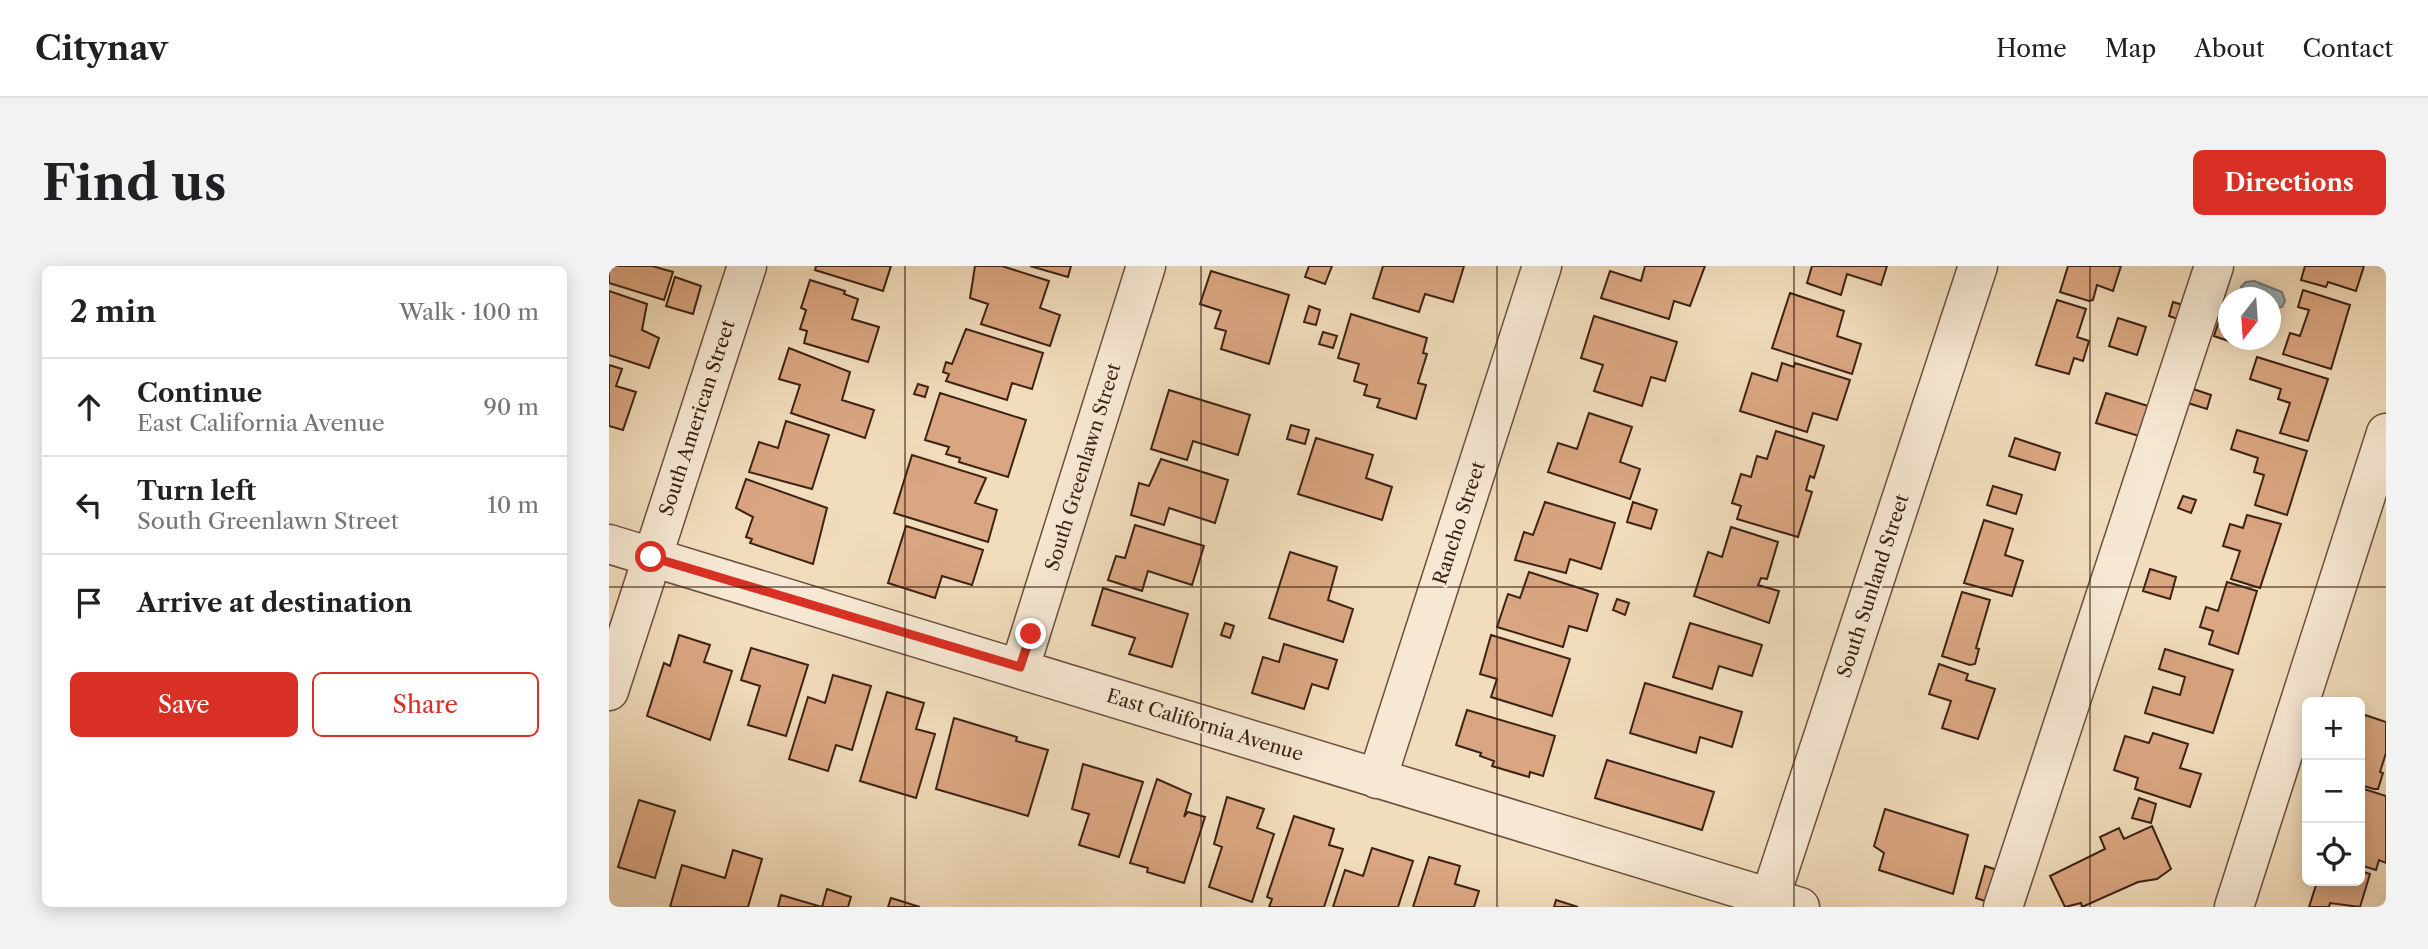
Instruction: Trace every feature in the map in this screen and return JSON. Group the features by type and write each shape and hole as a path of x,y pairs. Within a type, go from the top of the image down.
{"street":[{"name":"South American Street","path":"609,691 747,266"},
{"name":"South Greenlawn Street","path":"1020,667 1146,266"},
{"name":"Rancho Street","path":"1377,779 1542,266"},
{"name":"South Sunland Street","path":"1779,904 1978,266"},
{"path":"2003,907 2214,266"},
{"path":"2234,907 2386,433"},
{"name":"East California Avenue","path":"609,544 1020,667 1779,904"}],"water":[{"path":"2254,281 2269,287 2241,287 2246,282"},
{"path":"2281,292 2285,301 2281,307"}],"building":[{"path":"609,266 652,266 673,272 664,300 609,283"},
{"path":"816,266 891,266 883,291 815,270"},
{"path":"975,266 1002,266 1049,281 1040,308 1060,315 1050,346 981,324 988,304 970,298"},
{"path":"1030,266 1071,266 1068,277"},
{"path":"1309,266 1332,266 1325,284 1305,277"},
{"path":"1383,266 1464,266 1453,302 1425,294 1419,312 1373,298"},
{"path":"1645,266 1705,266 1690,306 1674,301 1669,319 1601,298 1610,271 1641,281"},
{"path":"1812,266 1887,266 1881,285 1847,274 1841,295 1807,283"},
{"path":"2068,266 2121,266 2113,291 2097,285 2093,300 2089,301 2060,292"},
{"path":"2305,266 2364,266 2356,291 2328,282 2326,287 2301,280"},
{"path":"1211,271 1289,295 1269,364 1221,349 1226,331 1215,328 1221,311 1200,304"},
{"path":"675,277 701,286 693,314 666,306"},
{"path":"810,280 845,291 844,294 858,299 852,319 879,327 868,362 804,343 807,331 800,329 806,310 801,308"},
{"path":"2303,290 2350,305 2331,369 2283,354 2290,333 2300,336 2309,310 2298,307"},
{"path":"609,291 647,304 642,330 659,338 649,368 609,355"},
{"path":"1790,293 1844,311 1837,336 1861,344 1852,374 1772,348"},
{"path":"2057,300 2086,309 2077,337 2089,341 2083,361 2074,358 2069,374 2036,365"},
{"path":"2173,302 2183,305 2178,319 2169,316"},
{"path":"1309,306 1320,310 1316,325 1304,322"},
{"path":"1351,314 1427,338 1423,353 1427,354 1418,383 1426,385 1416,419 1377,407 1380,399 1364,395 1367,385 1354,381 1359,364 1338,358"},
{"path":"1594,316 1677,342 1665,381 1651,377 1642,406 1594,391 1603,365 1581,358"},
{"path":"2118,318 2146,327 2137,355 2109,346"},
{"path":"966,329 1043,353 1032,389 1012,383 1007,400 946,381 949,374 943,372 946,362 952,364"},
{"path":"1323,332 1337,336 1333,348 1319,344"},
{"path":"789,348 850,372 842,400 874,410 865,438 791,413 800,385 779,379"},
{"path":"2257,357 2328,379 2308,441 2280,433 2290,403 2278,399 2281,389 2250,379"},
{"path":"1782,363 1794,367 1795,363 1850,380 1837,420 1813,413 1807,432 1740,411 1752,373 1777,381"},
{"path":"609,365 622,369 616,386 636,392 623,430 609,426"},
{"path":"918,384 928,387 925,397 914,394"},
{"path":"2193,389 2211,395 2207,409 2188,403"},
{"path":"1169,390 1250,415 1238,455 1193,441 1187,460 1151,449"},
{"path":"940,393 1026,420 1008,477 959,462 960,458 946,454 949,447 925,440"},
{"path":"2106,393 2148,406 2139,436 2096,423"},
{"path":"1589,413 1632,427 1620,462 1640,469 1630,499 1548,472 1558,443 1577,449"},
{"path":"786,421 829,435 812,489 749,472 759,442 778,448"},
{"path":"1291,425 1309,430 1305,444 1287,439"},
{"path":"2237,430 2307,451 2287,515 2255,505 2264,475 2254,472 2258,458 2231,449"},
{"path":"1776,431 1824,446 1814,478 1810,476 1806,490 1812,492 1798,537 1737,519 1741,506 1732,503 1741,474 1751,477 1757,456 1767,459"},
{"path":"1316,438 1373,455 1366,478 1392,487 1382,520 1298,494"},
{"path":"2015,438 2060,453 2055,470 2009,456"},
{"path":"912,455 986,478 975,503 997,510 988,542 894,513"},
{"path":"1161,459 1228,480 1215,523 1169,508 1164,525 1131,515 1139,483 1149,486"},
{"path":"746,479 827,508 813,564 750,543 752,539 746,537 753,517 736,508"},
{"path":"1993,486 2022,495 2016,514 1987,505"},
{"path":"2183,496 2196,500 2191,513 2178,508"},
{"path":"1545,502 1615,523 1601,569 1570,559 1566,573 1515,560 1524,532 1533,535"},
{"path":"1633,502 1657,510 1651,529 1627,522"},
{"path":"2247,515 2281,524 2260,588 2231,579 2240,551 2223,546 2230,524 2243,528"},
{"path":"1984,520 2013,529 2005,555 2023,561 2012,596 1964,583"},
{"path":"1135,525 1204,546 1192,585 1148,571 1142,591 1108,580 1116,556 1125,558"},
{"path":"906,526 983,550 972,585 942,576 935,598 888,583"},
{"path":"1731,527 1778,542 1767,579 1761,578 1758,585 1779,591 1769,623 1694,596 1708,552 1722,557"},
{"path":"1290,552 1337,567 1328,600 1353,609 1343,642 1269,618"},
{"path":"2150,569 2176,577 2170,599 2143,591"},
{"path":"1529,572 1598,594 1587,631 1569,626 1563,647 1497,627 1508,594 1520,598"},
{"path":"2227,582 2257,591 2238,654 2209,644 2213,631 2200,627 2206,607 2218,611"},
{"path":"1103,588 1188,614 1172,667 1129,654 1135,638 1092,625"},
{"path":"1962,592 1990,600 1976,648 1979,649 1975,664 1970,665 1942,656"},
{"path":"1617,599 1629,603 1625,615 1613,610"},
{"path":"1225,623 1234,626 1230,638 1221,635"},
{"path":"1690,623 1762,645 1752,676 1719,666 1712,689 1673,677"},
{"path":"679,635 710,645 704,662 732,671 710,740 647,716 664,663 670,666"},
{"path":"1491,635 1570,659 1552,716 1491,697 1497,679 1480,674"},
{"path":"1284,644 1337,660 1328,689 1312,684 1304,709 1252,693 1263,657 1279,662"},
{"path":"751,648 808,665 786,736 748,725 760,686 741,680"},
{"path":"2165,649 2233,670 2213,733 2145,713 2153,687 2180,695 2185,677 2159,669"},
{"path":"1939,664 1968,674 1966,680 1995,689 1978,739 1942,728 1951,701 1929,694"},
{"path":"833,675 871,686 852,750 836,745 828,771 789,759 808,697 825,703"},
{"path":"1645,683 1742,712 1732,747 1700,737 1696,753 1630,733"},
{"path":"887,692 924,703 916,729 935,734 916,798 860,781"},
{"path":"1467,710 1555,736 1543,776 1530,772 1529,777 1492,766 1494,761 1480,756 1481,753 1456,745"},
{"path":"2365,715 2386,722 2386,753 2380,772 2383,773 2378,789 2365,786"},
{"path":"954,718 1017,737 1016,741 1048,750 1028,816 936,789"},
{"path":"2153,733 2188,744 2180,768 2201,774 2190,807 2135,789 2138,778 2114,770 2125,736 2149,743"},
{"path":"1607,760 1714,792 1702,830 1595,798"},
{"path":"1083,764 1143,782 1119,857 1079,845 1089,814 1072,809"},
{"path":"1157,779 1191,794 1184,817 1188,812 1205,817 1184,883 1147,872 1148,868 1130,863"},
{"path":"2365,789 2386,796 2386,863 2379,860 2376,870 2365,867"},
{"path":"1227,797 1264,809 1257,828 1274,834 1252,902 1209,887 1222,847 1214,844"},
{"path":"2139,798 2156,804 2151,823 2132,818"},
{"path":"639,800 675,811 655,878 618,867"},
{"path":"1885,809 1968,835 1953,894 1879,870 1884,853 1874,846"},
{"path":"1294,816 1334,829 1329,845 1343,849 1324,907 1269,907 1272,899 1267,897"},
{"path":"2152,826 2171,869 2157,879 2138,882 2082,907 2081,903 2065,907 2050,876 2105,849 2100,837 2119,828 2124,839"},
{"path":"1372,848 1413,861 1398,907 1333,907 1345,870 1363,876"},
{"path":"733,850 762,859 748,907 670,907 682,865 725,878"},
{"path":"1429,857 1460,866 1455,884 1479,891 1474,907 1413,907"},
{"path":"1985,866 2000,871 1991,903 1976,898"},
{"path":"2365,872 2370,874 2360,907 2330,903 2329,907 2309,907 2316,886 2365,886"},
{"path":"827,889 851,897 848,907 822,907"},
{"path":"781,895 822,907 778,907"},
{"path":"891,898 920,907 888,907"},
{"path":"1556,900 1578,907 1554,907"}],"route":[{"path":"651,557 1020,667 1031,634"}]}
